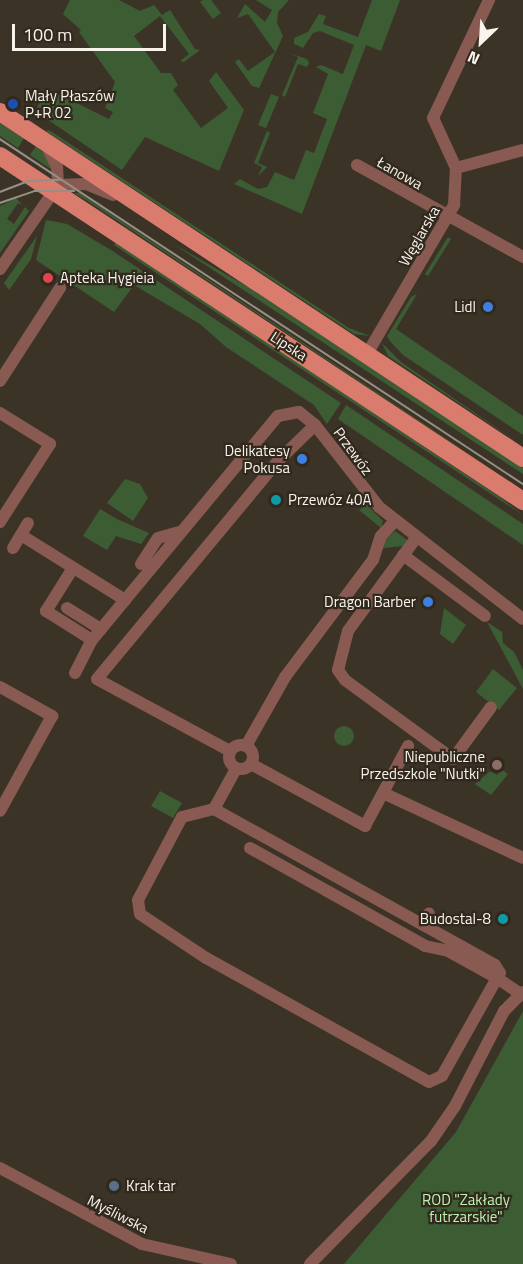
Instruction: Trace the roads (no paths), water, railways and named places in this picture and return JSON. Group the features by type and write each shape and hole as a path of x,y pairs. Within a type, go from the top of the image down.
{"main road":[{"path":"0,112 523,459"},
{"name":"Lipska","path":"0,156 56,188 523,501"}],"street":[{"path":"489,0 435,109 434,127 456,168 523,150"},
{"path":"0,269 56,188 57,167 44,141"},
{"name":"Łanowa","path":"357,165 448,218 523,256"},
{"name":"Węglarska","path":"367,354 448,218 457,190 456,168"},
{"path":"56,188 78,183 97,188 154,216"},
{"path":"0,381 60,288"},
{"name":"Przewóz","path":"75,673 92,640 199,507 279,414 299,412 315,425 361,488 395,521 523,619"},
{"path":"0,413 50,444 0,522"},
{"path":"230,751 97,680 277,462 315,425"},
{"path":"246,746 285,677 373,560 381,536 395,521"},
{"path":"13,548 28,523"},
{"path":"141,564 158,538 179,532"},
{"path":"21,535 125,600"},
{"path":"416,538 348,631 338,669 345,680 453,759 491,706"},
{"path":"403,555 485,616"},
{"path":"73,568 46,611 92,640"},
{"path":"66,608 101,629"},
{"path":"0,687 52,716 0,811"},
{"path":"236,769 229,761 230,751 236,746 246,746 253,754 251,764"},
{"path":"214,809 236,769 251,764 365,826 408,746"},
{"path":"383,793 523,858"},
{"path":"214,809 308,861 495,964 500,973 442,1076 429,1082 206,958 140,914 137,908 182,817 214,809"},
{"path":"250,848 425,946 448,951 522,993 504,1011 455,1106 431,1141 310,1264"},
{"path":"299,876 308,861"},
{"path":"423,925 429,913"},
{"name":"Myśliwska","path":"0,1168 142,1244 231,1264"}],"tram line":[{"path":"0,139 523,484"},
{"path":"0,192 28,181 60,180"},
{"path":"0,203 34,191 74,191"}],"place":[{"name":"Mały Płaszów P+R 02","path":"13,104"},
{"name":"Apteka Hygieia","path":"48,278"},
{"name":"Lidl","path":"488,307"},
{"name":"Delikatesy Pokusa","path":"302,459"},
{"name":"Przewóz 40A","path":"276,500"},
{"name":"Dragon Barber","path":"428,602"},
{"name":"Niepubliczne Przedszkole \"Nutki\"","path":"497,765"},
{"name":"Budostal-8","path":"503,919"},
{"name":"Krak tar","path":"114,1186"}],"park label":[{"name":"ROD \"Zakłady futrzarskie\"","path":"466,1208"}]}
